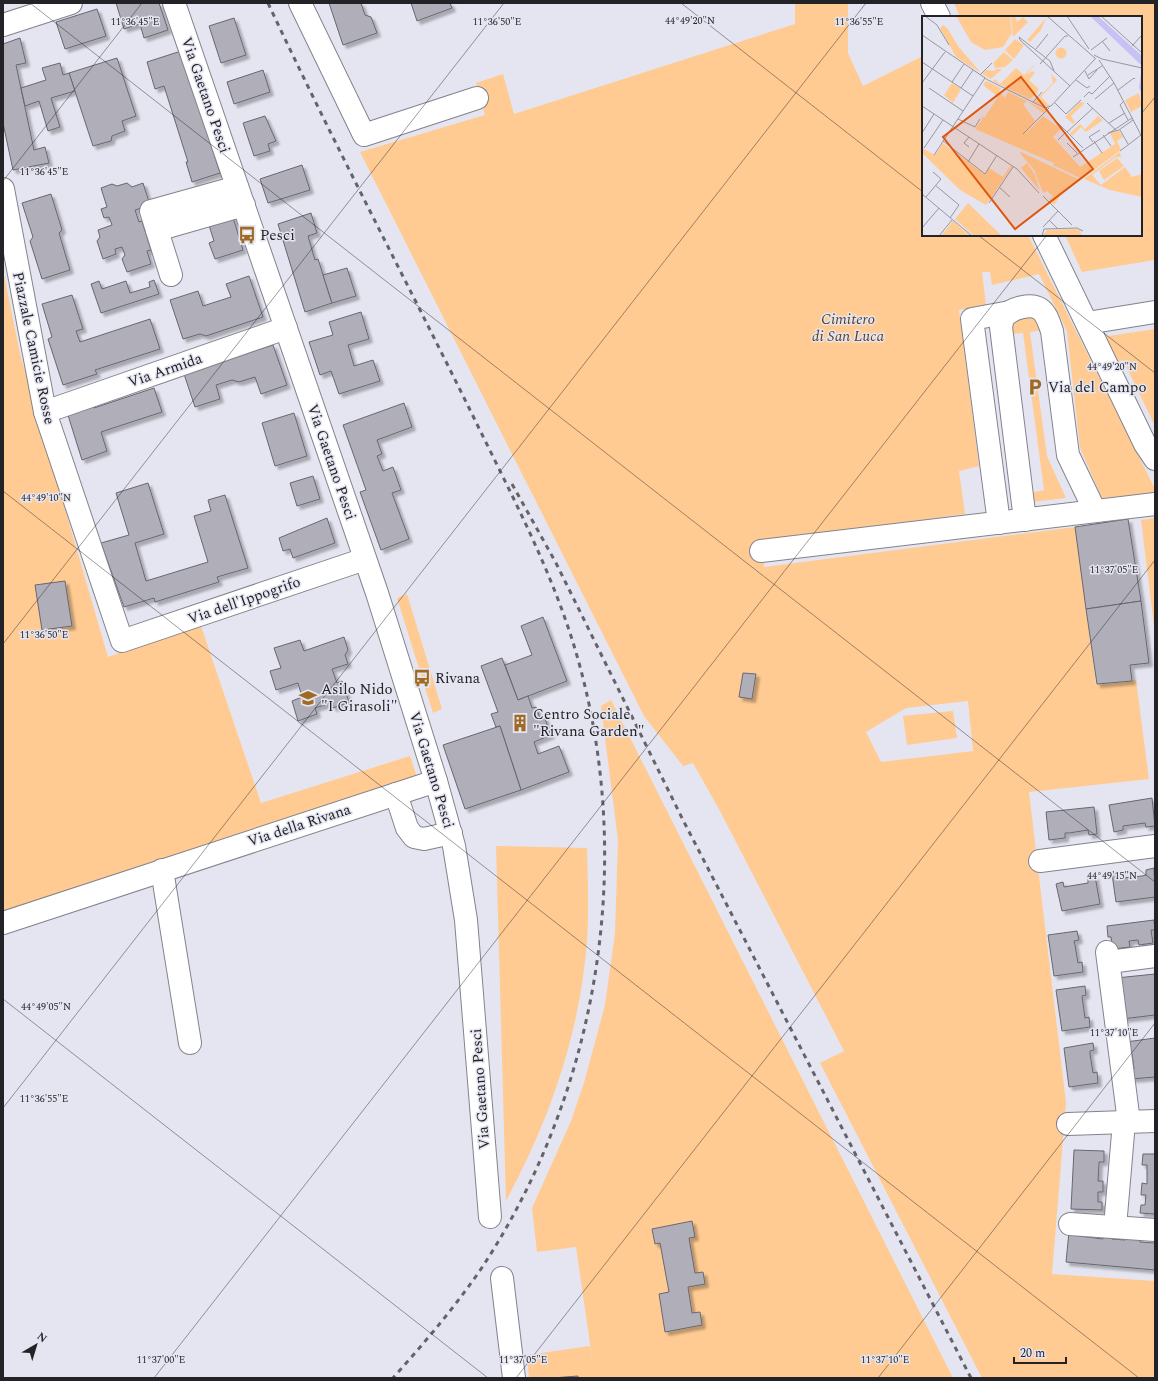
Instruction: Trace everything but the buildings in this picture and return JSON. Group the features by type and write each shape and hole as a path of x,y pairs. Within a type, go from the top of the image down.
{"street":[{"path":"3,25 71,3"},
{"name":"Via Gaetano Pesci","path":"174,3 365,559 436,781 451,833 466,920 490,1217"},
{"path":"300,3 364,135 477,98"},
{"path":"932,3 938,16"},
{"name":"Piazzale Camicie Rosse","path":"3,189 45,412 122,641"},
{"path":"171,275 151,211 240,196"},
{"path":"1044,236 1145,444 1155,459"},
{"path":"1025,520 1001,328 1002,320 1005,315 1015,309 1031,306 1039,308 1044,313 1052,331 1068,455 1095,511"},
{"path":"999,523 972,319 1010,312"},
{"path":"1087,323 1155,312"},
{"name":"Via Armida","path":"45,412 286,328"},
{"path":"761,551 1155,504"},
{"name":"Via dell'Ippogrifo","path":"122,641 365,559"},
{"name":"Via della Rivana","path":"3,923 436,781"},
{"path":"396,794 407,828 414,837 424,839 451,833"},
{"path":"1040,860 1155,846"},
{"path":"162,870 190,1043"},
{"path":"1116,1227 1126,1122 1108,957 1155,956"},
{"path":"1068,1124 1155,1121"},
{"path":"1070,1224 1155,1230"},
{"path":"502,1278 514,1378"}],"green space":[{"name":"Cimitero di San Luca","path":"795,3 848,3 848,53 863,86 922,56 922,236 1028,236 1155,489 1155,493 1102,498 1080,448 1067,331 1039,274 992,285 990,272 982,272 986,305 959,310 979,466 959,471 965,514 763,542 764,567 1075,527 1096,684 1136,680 1149,779 1029,792 1066,1103 1052,1274 1155,1281 1155,1378 982,1378 820,1063 844,1051 720,811 693,763 683,766 644,716 360,152 485,115 476,83 503,74 514,114 795,24","holes":["968,701 973,751 881,762 866,732 906,708"]},
{"path":"954,3 1155,3 1155,260 1082,272 1065,236 1142,236 1142,16 960,16"},
{"path":"3,270 20,354 108,657 200,623 261,803 410,756 418,780 3,911"},
{"path":"1028,316 1036,319 1044,330 1030,332 1047,456 1066,498 1032,502 1031,493 1044,490 1023,333 1010,334 1014,323"},
{"path":"1155,329 1155,426 1123,360 1113,363 1102,337"},
{"path":"1155,518 1155,634 1141,520"},
{"path":"407,594 442,709 433,713 397,598"},
{"path":"611,700 953,1378 529,1378 527,1355 590,1346 594,1371 576,1247 537,1252 532,1208 571,1121 584,1083 605,1005 615,933 618,840 601,706"},
{"path":"953,711 957,738 907,745 903,716"},
{"path":"496,846 587,848 588,908 586,954 573,1029 556,1088 545,1117 520,1174 506,1201"}],"railway":[{"path":"268,3 318,107 513,497 550,579 571,636 591,716 602,797 604,879 597,961 581,1041 557,1119 524,1195 483,1266 440,1324 393,1378"},
{"path":"512,484 556,563 683,820 971,1378"}],"place":[{"name":"Pesci","path":"247,235"},
{"name":"Via del Campo","path":"1035,387"},
{"name":"Rivana","path":"422,678"},
{"name":"Asilo Nido \"I Girasoli\"","path":"308,698"},
{"name":"Centro Sociale \"Rivana Garden\"","path":"520,723"}]}
